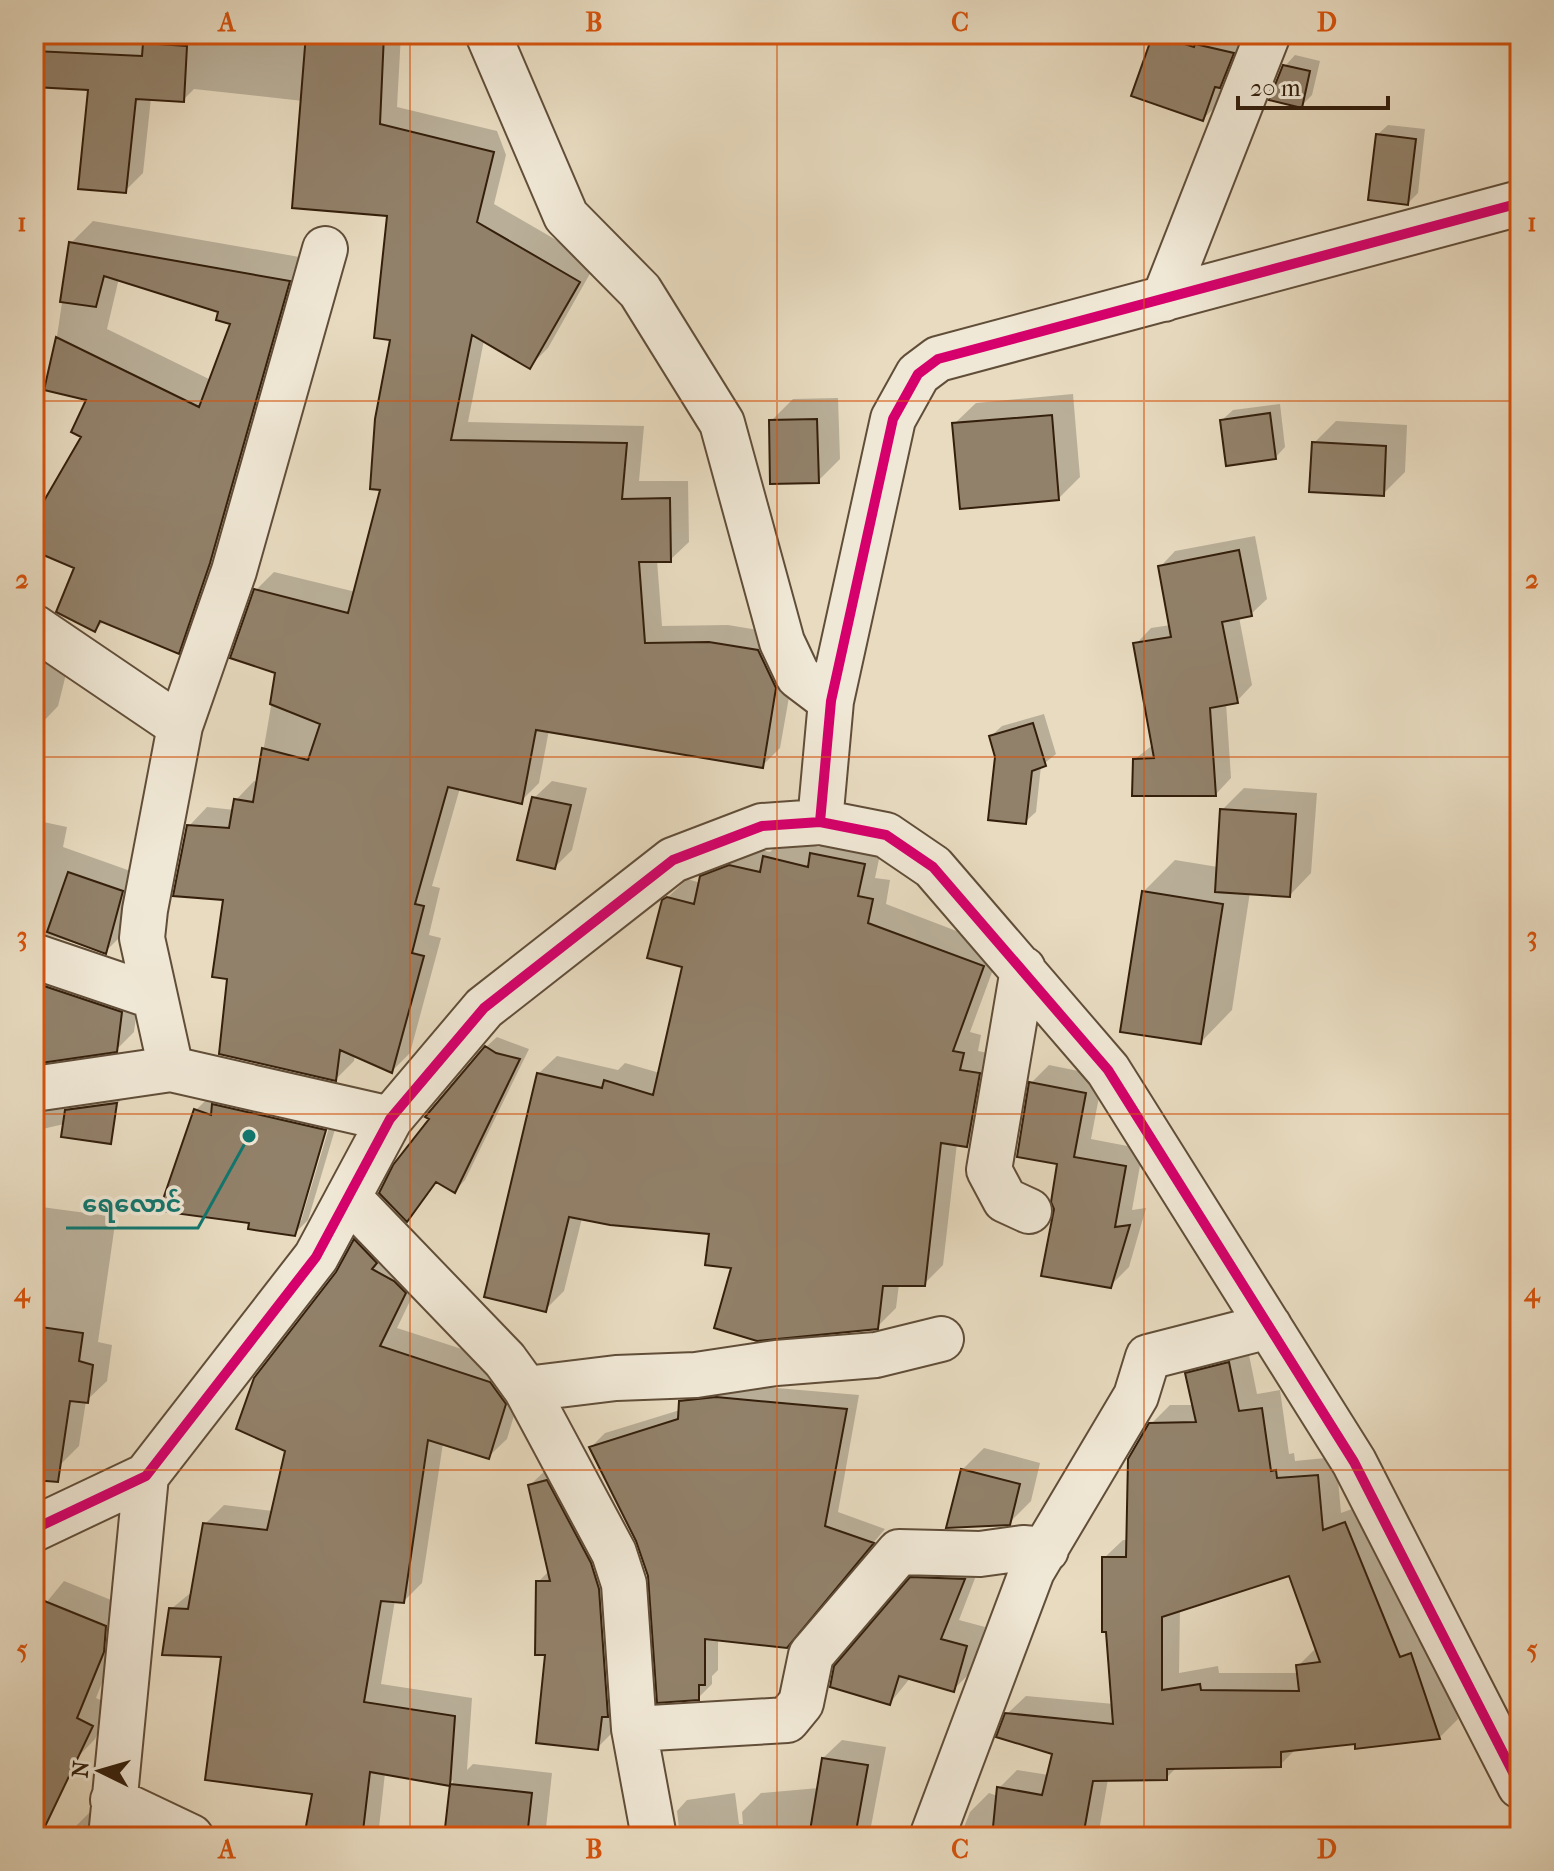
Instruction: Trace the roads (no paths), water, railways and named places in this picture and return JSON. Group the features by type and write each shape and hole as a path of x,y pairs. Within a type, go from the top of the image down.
{"street":[{"path":"488,34 566,216 640,291 722,423 782,642 798,676 831,701"},
{"path":"1164,299 1268,34"},
{"path":"820,822 831,701 893,419 918,374 938,359 1520,203"},
{"path":"171,1069 142,938 180,726 234,571 325,249"},
{"path":"34,627 180,726"},
{"path":"34,1529 146,1476 316,1257 390,1119 484,1008 673,860 762,826 820,822 886,835 933,867 1108,1070 1354,1462 1520,1786"},
{"path":"34,956 155,997"},
{"path":"1023,969 989,1170 1005,1200 1029,1211"},
{"path":"34,1089 171,1069 390,1119"},
{"path":"348,1197 505,1360 526,1389 614,1553 624,1584 634,1729 654,1837"},
{"path":"932,1837 1032,1571 1136,1396 1148,1357 1269,1326"},
{"path":"526,1389 616,1378 696,1375 776,1363 876,1355 941,1339"},
{"path":"146,1476 112,1819 191,1837"},
{"path":"634,1729 787,1720 801,1703 811,1655 899,1552 980,1554 1023,1548 1046,1550"}],"place":[{"name":"ရေလောင်","path":"249,1136"}]}
